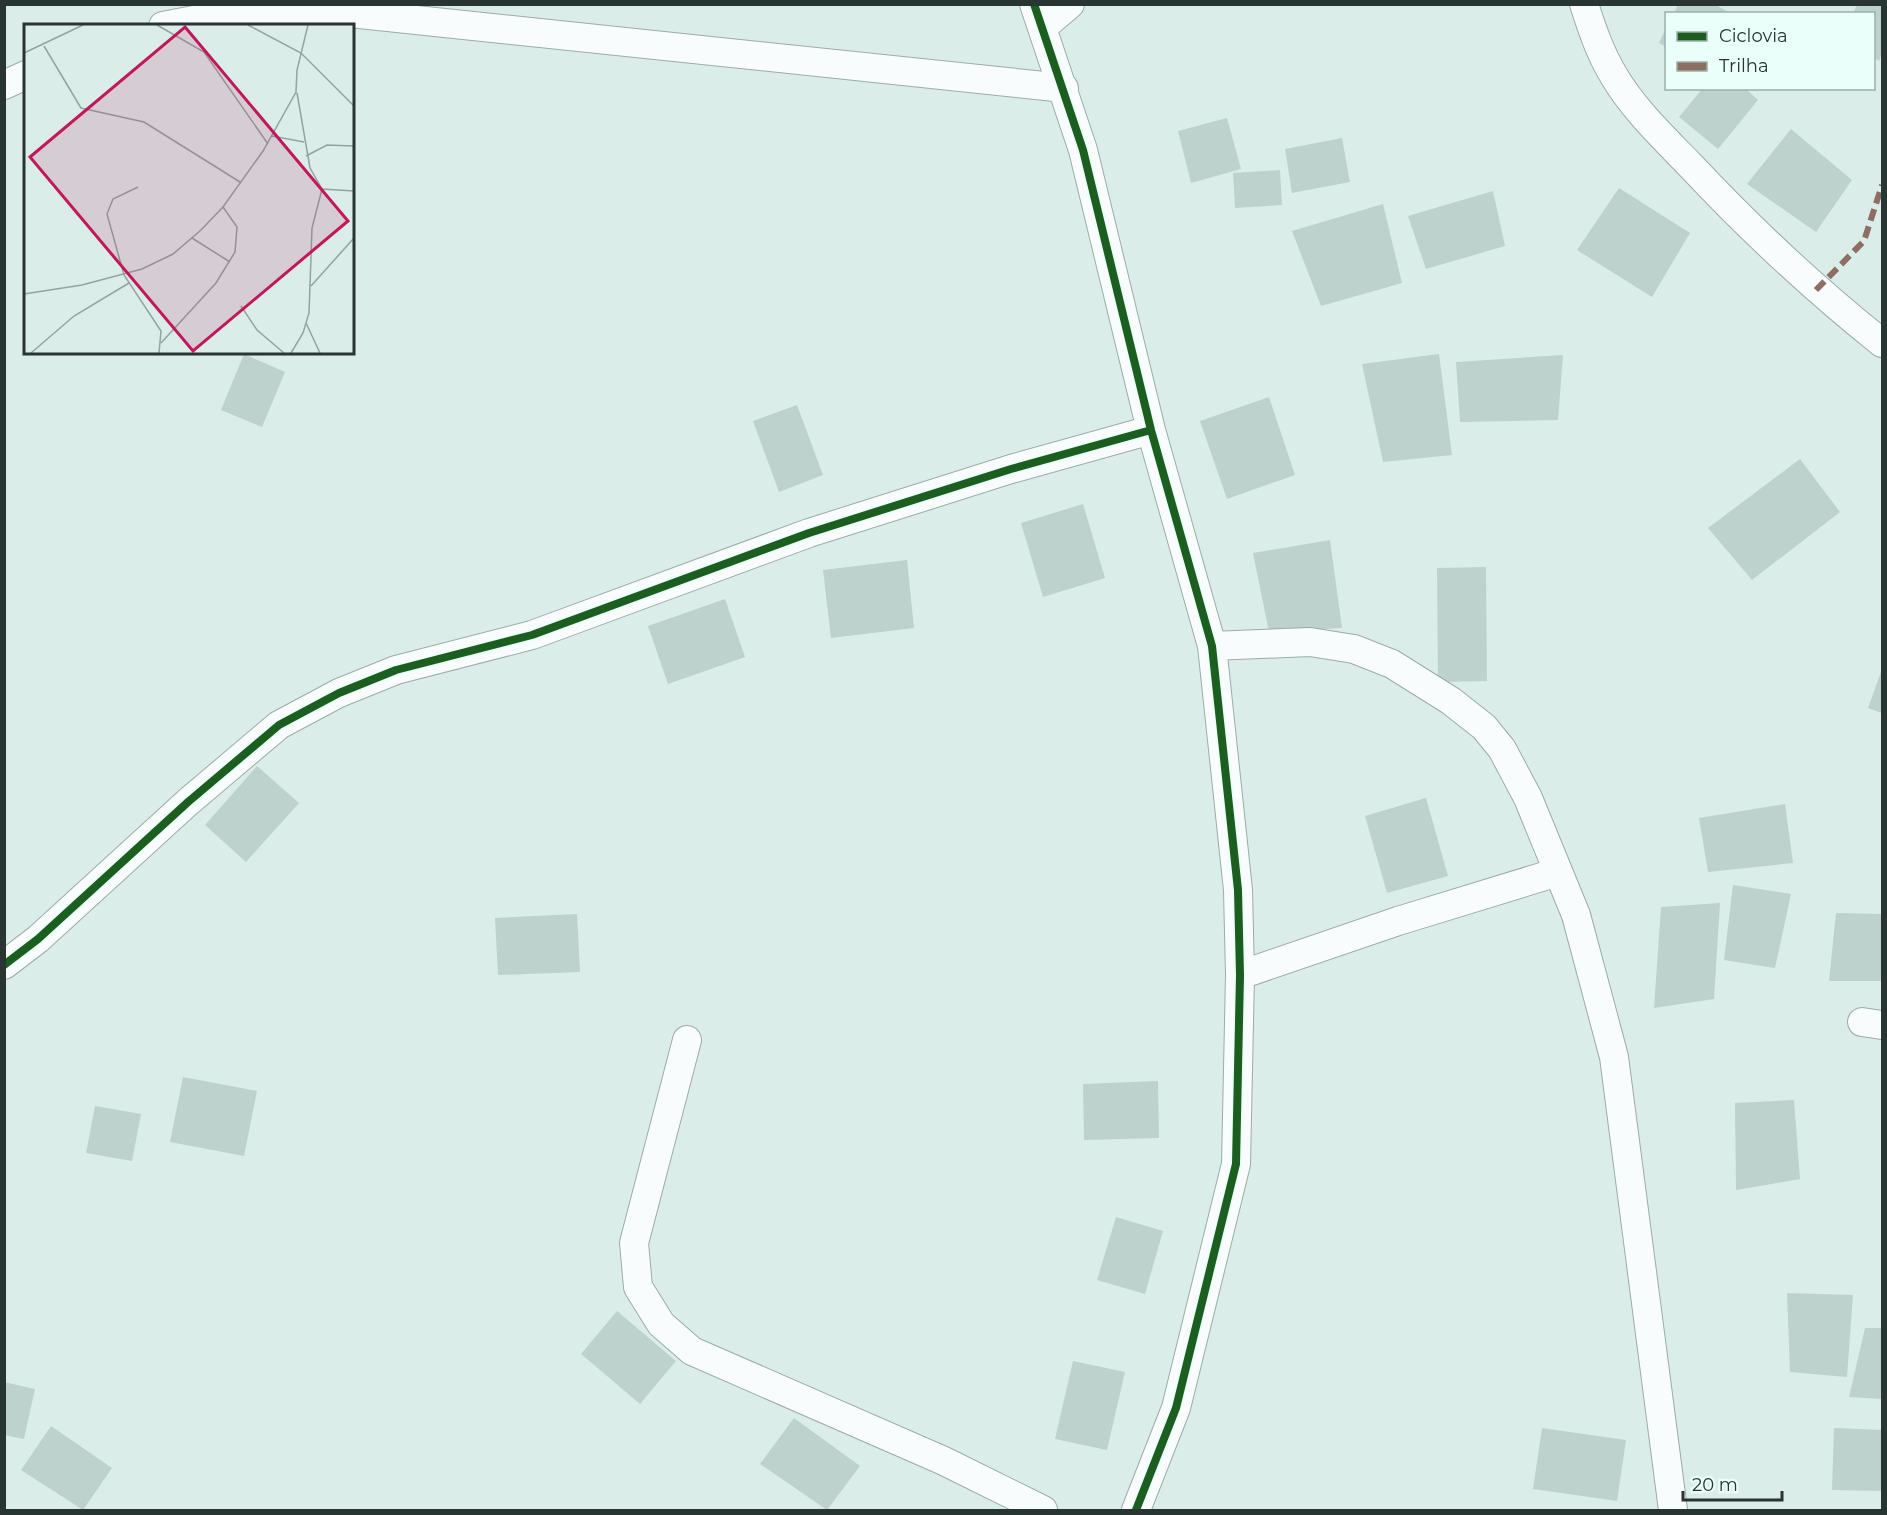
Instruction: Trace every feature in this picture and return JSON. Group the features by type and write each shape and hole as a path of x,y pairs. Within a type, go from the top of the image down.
{"street":[{"path":"1070,4 1038,16 1083,150 1151,430 1212,646 1238,890 1240,975 1236,1164 1176,1408 1136,1510"},
{"path":"1584,4 1595,39 1614,77 1644,117 1758,236 1816,290 1882,343"},
{"path":"173,24 235,12 331,11 1064,88"},
{"path":"4,85 24,76"},
{"path":"4,965 38,939 188,802 279,725 339,693 396,670 532,635 808,533 1011,469 1151,430"},
{"path":"1212,646 1310,642 1354,649 1392,664 1421,681 1484,727 1502,749 1528,798 1576,915 1614,1057 1673,1510"},
{"path":"1240,975 1398,921 1558,872"},
{"path":"687,1040 634,1243 638,1287 661,1324 692,1351 944,1461 1043,1510"}],"building":[{"path":"1678,4 1714,4 1728,12 1675,12"},
{"path":"1857,4 1882,4 1882,53 1879,61 1875,59 1875,12 1854,12"},
{"path":"1665,30 1665,46 1659,43"},
{"path":"1701,90 1747,90 1758,100 1718,149 1679,117"},
{"path":"1227,118 1241,169 1191,183 1178,131"},
{"path":"1791,129 1852,180 1816,232 1747,184"},
{"path":"1342,138 1350,182 1292,193 1285,149"},
{"path":"1280,170 1282,205 1235,208 1233,173"},
{"path":"1619,188 1690,233 1652,297 1577,250"},
{"path":"1493,191 1505,246 1426,269 1408,216"},
{"path":"1383,204 1402,283 1321,306 1292,231"},
{"path":"244,354 285,372 262,427 221,410"},
{"path":"1439,354 1452,455 1383,462 1362,364"},
{"path":"1563,355 1558,420 1460,422 1456,362"},
{"path":"1269,397 1295,475 1227,499 1200,421"},
{"path":"797,405 823,475 779,492 753,421"},
{"path":"1800,459 1840,512 1752,580 1708,528"},
{"path":"1083,504 1105,578 1043,597 1021,523"},
{"path":"1330,540 1342,628 1269,632 1253,553"},
{"path":"907,560 914,628 831,638 823,570"},
{"path":"1486,567 1487,681 1438,682 1437,568"},
{"path":"725,599 745,657 668,684 648,626"},
{"path":"1882,669 1882,713 1868,708"},
{"path":"257,766 299,803 246,862 205,825"},
{"path":"1426,798 1448,876 1387,893 1365,816"},
{"path":"1785,804 1793,863 1708,872 1699,818"},
{"path":"1733,885 1791,894 1775,968 1724,960"},
{"path":"1720,903 1714,999 1654,1008 1661,907"},
{"path":"1836,913 1882,914 1882,981 1829,981"},
{"path":"577,914 580,972 498,975 495,918"},
{"path":"183,1077 257,1091 244,1156 170,1142"},
{"path":"1158,1081 1159,1138 1084,1140 1083,1084"},
{"path":"1794,1100 1800,1179 1736,1190 1735,1103"},
{"path":"95,1106 141,1114 132,1161 86,1153"},
{"path":"1116,1217 1163,1231 1145,1294 1097,1280"},
{"path":"1787,1293 1853,1295 1847,1377 1790,1372"},
{"path":"617,1311 676,1361 640,1404 581,1354"},
{"path":"1865,1328 1882,1328 1882,1399 1849,1397"},
{"path":"1073,1361 1125,1372 1107,1450 1055,1439"},
{"path":"4,1382 35,1389 24,1439 4,1435"},
{"path":"794,1418 860,1466 827,1510 760,1464"},
{"path":"51,1426 112,1468 83,1510 21,1470"},
{"path":"1542,1428 1626,1440 1617,1501 1533,1489"},
{"path":"1834,1428 1882,1430 1882,1491 1832,1490"}],"marked path":[{"path":"1816,290 1864,241 1882,185"}],"cycle path":[{"path":"1034,4 1083,150 1151,430 1212,646 1238,890 1240,975 1236,1164 1176,1408 1136,1510"},
{"path":"4,965 38,939 188,802 279,725 339,693 396,670 532,635 809,533 1011,469 1151,430"}]}
